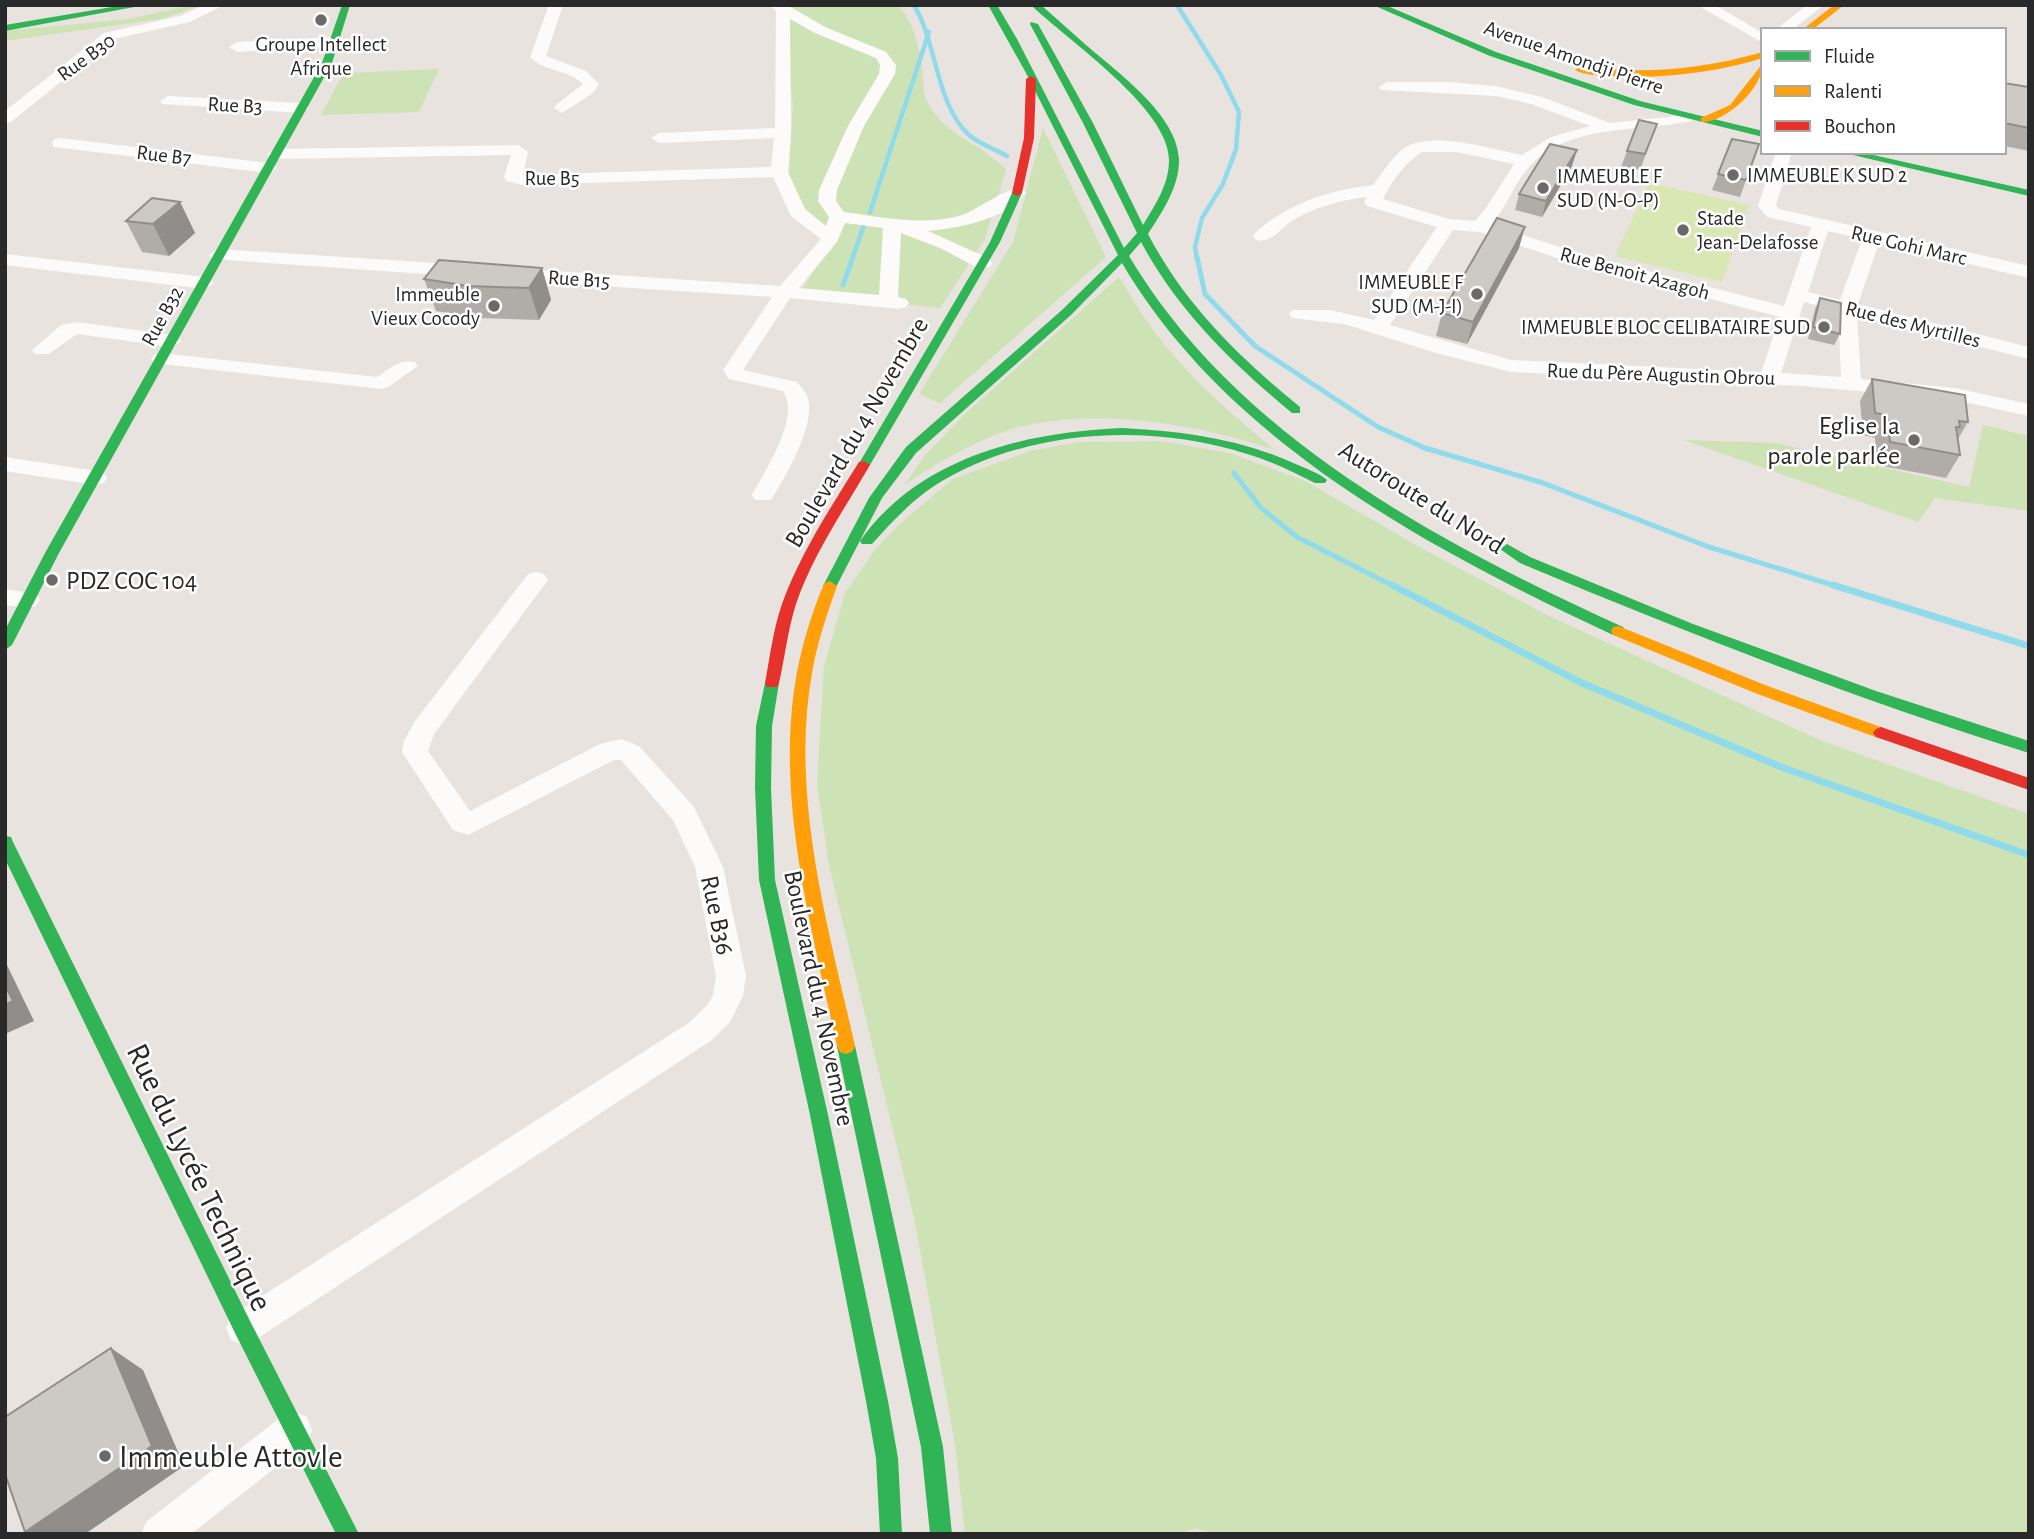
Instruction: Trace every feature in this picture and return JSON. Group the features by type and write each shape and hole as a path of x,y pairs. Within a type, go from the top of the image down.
{"main road":[{"path":"5,28 141,5"},
{"name":"Rue B32","path":"5,645 17,599 52,553 205,283 337,42 346,5"},
{"name":"Autoroute du Nord","path":"992,5 1031,74 1110,234 1134,276 1196,356 1243,401 1306,452 1385,508 1508,579 1668,653 1864,728 2029,784"},
{"path":"1021,5 1065,81 1166,277 1194,314 1226,347 1306,418"},
{"name":"Boulevard du 4 Novembre","path":"941,1534 932,1447 808,867 800,785 800,724 806,665 830,586 853,532 911,450 951,409 1096,285 1150,228 1170,195 1175,167 1173,152 1158,121 1118,78 1035,5"},
{"name":"Avenue Amondji Pierre","path":"1377,5 1493,54 1637,103 1683,108 1761,131"},
{"path":"1809,28 1840,5"},
{"path":"1493,54 1622,74 1679,72 1741,64 1761,56"},
{"path":"1683,108 1741,64"},
{"path":"1683,108 1722,117 1731,112 1761,69"},
{"name":"Boulevard du 4 Novembre","path":"891,1534 887,1458 877,1401 820,1115 767,880 763,788 764,726 773,664 783,624 797,586 827,527 983,263 1017,193 1029,138 1031,74"},
{"path":"1739,100 1741,111 1761,130"},
{"path":"1854,154 2029,193"},
{"path":"830,586 887,519 938,478 996,453 1077,434 1158,434 1233,446 1283,463 1385,508"},
{"name":"Autoroute du Nord","path":"1489,539 1525,559 1688,628 1871,695 2029,747"},
{"name":"Rue du Lycée Technique","path":"5,842 243,1328 348,1534"}],"street":[{"name":"Rue B30","path":"5,119 109,36 185,19 217,5"},
{"path":"556,5 538,57 588,78 591,84 562,108"},
{"path":"1704,5 1761,38"},
{"path":"1785,28 1817,5"},
{"path":"780,7 783,133 779,172 797,212 831,238"},
{"path":"780,7 820,30 881,55 888,65 887,74 856,126 828,190 827,201 838,216 892,224 957,222 980,215 1017,193"},
{"path":"237,47 337,42"},
{"path":"1387,87 1471,88 1512,94 1553,106 1610,129"},
{"name":"Rue B3","path":"168,101 301,108"},
{"path":"1525,161 1456,146 1419,147 1408,153 1378,190 1373,202 1448,224 1479,227 1494,215 1525,161 1549,143 1683,108"},
{"path":"659,138 783,133"},
{"name":"Rue B7","path":"60,143 272,161"},
{"name":"Rue B5","path":"272,161 518,150 520,152 513,177 522,180 779,172"},
{"name":"Rue Gohi Marc","path":"1783,154 1768,210 2029,272"},
{"path":"1262,236 1277,221 1296,210 1351,192 1378,190"},
{"path":"763,495 795,431 800,404 797,391 790,386 733,374 785,292 831,238 838,216"},
{"path":"892,224 946,244 983,263"},
{"name":"Rue B15","path":"218,255 785,292 893,303 892,224"},
{"path":"1378,328 1448,224"},
{"path":"1769,378 1821,224"},
{"name":"Rue Benoit Azagoh","path":"1479,227 1582,260 1791,314"},
{"path":"1851,384 1847,308 1872,236"},
{"path":"5,260 205,283"},
{"name":"Rue des Myrtilles","path":"1797,295 2029,353"},
{"name":"Rue du Père Augustin Obrou","path":"1299,314 1313,313 1378,328 1511,366 1851,384 1955,394 2029,410"},
{"path":"42,350 68,329 77,328 172,341"},
{"path":"161,359 381,383 408,366"},
{"path":"5,464 96,478"},
{"name":"Rue B36","path":"243,1328 701,1031 719,1013 729,996 731,975 709,867 684,814 630,753 621,749 609,751 468,824 463,822 415,752 424,727 536,580"},
{"path":"160,1534 294,1430"}],"green space":[{"path":"203,5 161,19 5,41 5,31 128,19"},
{"path":"769,5 898,5 909,21 916,39 924,93 933,111 952,130 1006,170 985,239 940,308 801,292 831,241 805,212 789,177 793,104 782,13"},
{"path":"439,69 419,112 321,115 342,76 347,73"},
{"path":"1043,128 1106,257 940,403 919,394 1013,242"},
{"name":"Stade Jean-Delafosse","path":"1649,183 1749,205 1722,282 1615,256"},
{"path":"1119,277 1148,323 1176,358 1224,406 1275,450 1213,433 1146,421 1079,419 1046,422 1015,428 988,438 943,461 905,485 925,455 965,414"},
{"path":"1983,425 2029,436 2029,511 1935,498 1918,522 1684,440 1776,443 1969,487"},
{"path":"1161,441 1230,453 1305,481 1423,549 1547,615 1822,741 2029,814 2029,1534 1216,1534 1195,1528 1179,1534 965,1534 955,1445 915,1222 829,865 817,785 824,666 845,593 874,551 897,526 953,479 1030,451 1079,442"}],"building":[{"path":"2006,83 2029,87 2029,128 2006,123"},
{"path":"1639,120 1657,124 1645,154 1627,151"},
{"path":"1732,139 1759,144 1746,180 1718,174"},
{"path":"1550,144 1577,150 1546,201 1519,194"},
{"path":"152,198 180,202 153,224 126,221"},
{"name":"IMMEUBLE F SUD (M-J-I)","path":"1497,218 1525,227 1473,322 1442,313"},
{"path":"439,260 542,268 529,288 468,286 424,279"},
{"path":"1820,298 1841,303 1840,334 1813,327"},
{"path":"1872,379 1965,395 1968,422 1959,421 1960,427 1956,427 1960,455 1890,442 1887,415 1875,413"},
{"path":"5,985 13,1001 5,1005"},
{"path":"111,1348 152,1446 25,1532 5,1474 5,1417"}],"waterway":[{"path":"914,5 928,36"},
{"path":"1177,5 1221,75 1239,112 1236,149 1223,184 1202,218 1195,247 1197,259"},
{"path":"928,36 929,32"},
{"path":"870,212 928,36"},
{"path":"928,36 943,91 958,122 973,138 1007,156"},
{"path":"852,259 864,225"},
{"path":"843,285 853,257"},
{"path":"1197,257 1205,294 1255,346 1378,427 1425,448 1543,483 1709,547 1839,587"},
{"path":"1234,473 1261,508 1297,537 1395,587"},
{"path":"1392,585 1582,683 1781,767 2029,855"},
{"path":"1833,585 2029,646"}],"traffic: fast":[{"path":"5,28 141,5"},
{"path":"5,645 52,553 327,63 346,5"},
{"path":"992,5 1031,73 1100,214 1139,282 1181,338 1232,391 1290,441 1353,487 1420,529 1488,567 1618,631"},
{"path":"830,586 856,532 898,465 939,423 1109,272 1144,232 1167,194 1174,160 1170,142 1152,111 1125,83 1035,5"},
{"path":"1377,5 1493,54 1637,103 1761,134"},
{"path":"1034,24 1088,123 1147,244 1167,277 1218,341 1296,410"},
{"path":"1854,154 2029,193"},
{"path":"864,465 995,242 1017,193"},
{"path":"867,541 930,483 965,464 1041,439 1122,432 1203,439 1261,454 1320,480"},
{"path":"1507,549 1525,560 1688,628 1871,695 2029,747"},
{"path":"772,683 764,726 763,788 767,880 819,1115 877,1401 887,1458 891,1534"},
{"path":"5,842 243,1328 348,1534"},
{"path":"846,1046 932,1447 941,1534"}],"traffic: slow":[{"path":"1809,28 1840,5"},
{"path":"1580,70 1627,74 1673,73 1718,67 1761,56"},
{"path":"1704,120 1733,107 1761,69"},
{"path":"830,586 806,662 799,733 799,778 809,868 846,1046"},
{"path":"1618,631 1760,689 1881,733"}],"traffic: jam":[{"path":"1017,193 1029,138 1031,79"},
{"path":"772,683 783,624 798,582 818,542 864,465"},
{"path":"1881,733 2029,784"}],"place":[{"name":"Groupe Intellect Afrique","path":"321,20"},
{"name":"IMMEUBLE K SUD 2","path":"1733,175"},
{"name":"IMMEUBLE F SUD (N-O-P)","path":"1543,188"},
{"name":"Stade Jean-Delafosse","path":"1683,230"},
{"name":"IMMEUBLE F SUD (M-J-I)","path":"1477,294"},
{"name":"Immeuble Vieux Cocody","path":"494,306"},
{"name":"IMMEUBLE BLOC CELIBATAIRE SUD","path":"1824,327"},
{"name":"Eglise la parole parlée","path":"1914,440"},
{"name":"PDZ COC 104","path":"52,580"},
{"name":"Immeuble Attovle","path":"105,1456"}]}
